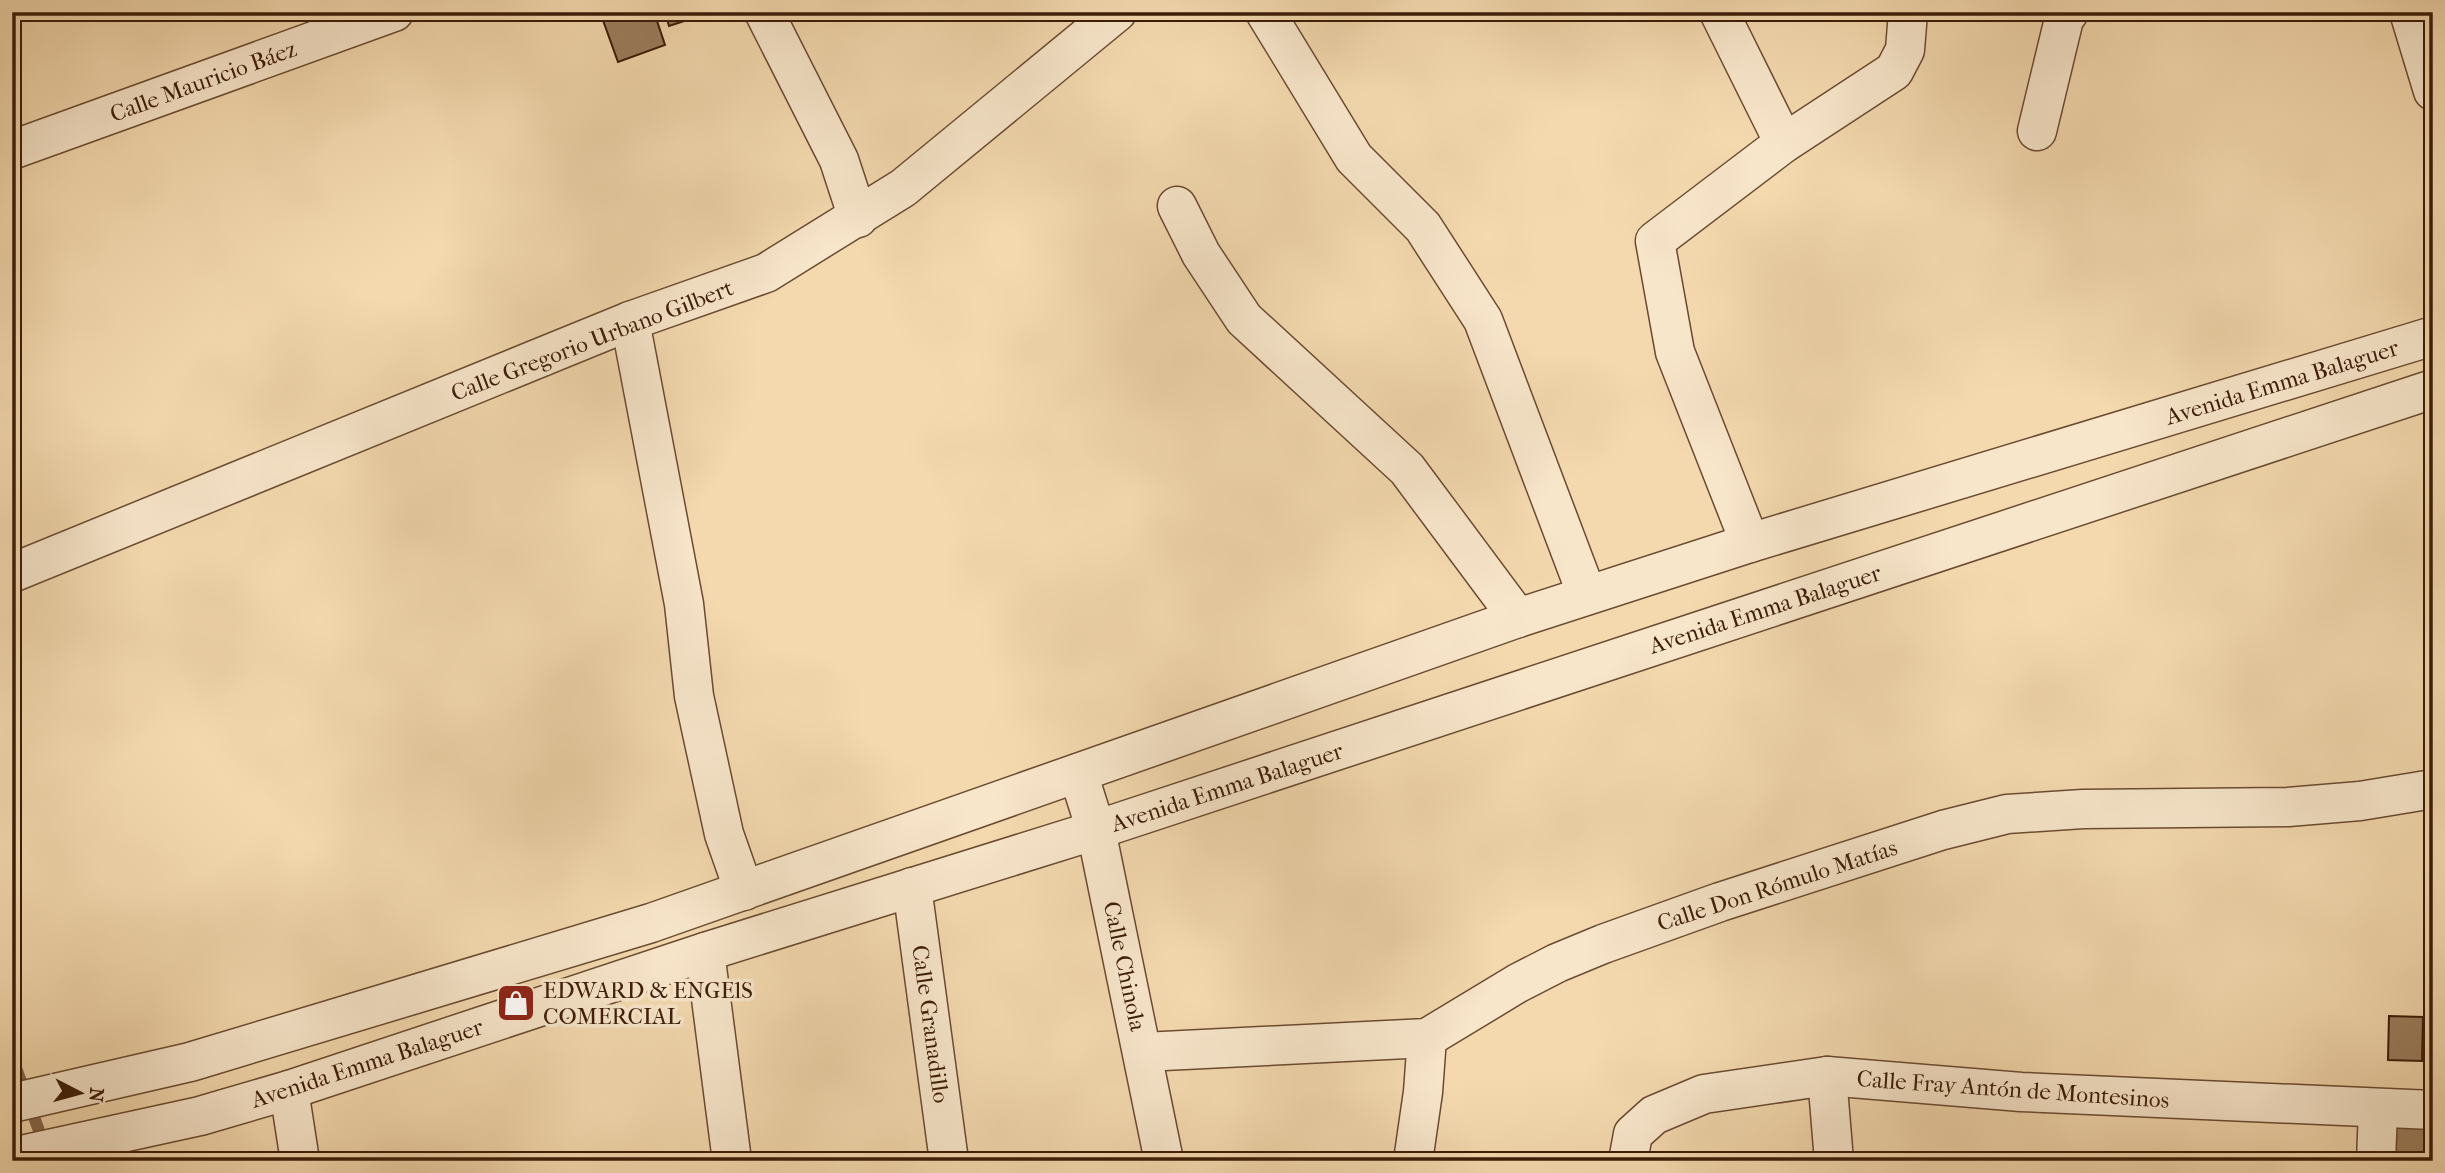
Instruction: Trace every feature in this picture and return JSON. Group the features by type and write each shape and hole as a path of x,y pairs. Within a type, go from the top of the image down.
{"street":[{"name":"Calle Mauricio Báez","path":"12,150 394,12"},
{"path":"764,12 839,160 858,218"},
{"name":"Calle Gregorio Urbano Gilbert","path":"12,573 630,321 766,274 903,188 1117,12"},
{"path":"1265,12 1354,158 1423,227 1483,320 1587,595"},
{"path":"1719,12 1784,143"},
{"path":"1750,543 1675,352 1655,240 1784,143 1894,71 1905,50 1908,12"},
{"path":"2037,131 2064,19 2069,12"},
{"path":"2409,12 2433,91"},
{"path":"1177,206 1201,254 1244,319 1407,469 1518,618"},
{"path":"630,321 684,604 694,696 724,834 744,891"},
{"name":"Avenida Emma Balaguer","path":"12,1103 190,1062 651,923 1587,595 2433,336"},
{"name":"Avenida Emma Balaguer","path":"12,1157 200,1116 289,1090 705,951 1096,830 2433,389"},
{"name":"Calle Chinola","path":"1078,773 1096,830 1164,1161"},
{"name":"Calle Don Rómulo Matías","path":"1143,1052 1427,1038 1557,962 1603,944 1733,898 1943,830 2007,814 2083,809 2288,807 2360,801 2433,789"},
{"name":"Calle Granadillo","path":"912,887 949,1161"},
{"path":"705,951 732,1161"},
{"path":"1413,1161 1423,1092 1427,1038"},
{"path":"1827,1076 1834,1161"},
{"name":"Calle Fray Antón de Montesinos","path":"1628,1161 1633,1134 1654,1115 1704,1094 1827,1076 2021,1092 2378,1110 2433,1110"},
{"path":"289,1090 300,1161"},
{"path":"2376,1161 2378,1110"}],"building":[{"path":"600,12 654,12 665,45 618,62"},
{"path":"665,12 712,12 669,26"},
{"path":"2389,1016 2423,1017 2422,1061 2388,1060"},
{"path":"2431,1118 2427,1161 2385,1157 2388,1121"}],"waterway":[{"path":"12,1057 45,1147"}],"place":[{"name":"EDWARD & ENGElS COMERCIAL","path":"516,1003"}]}
